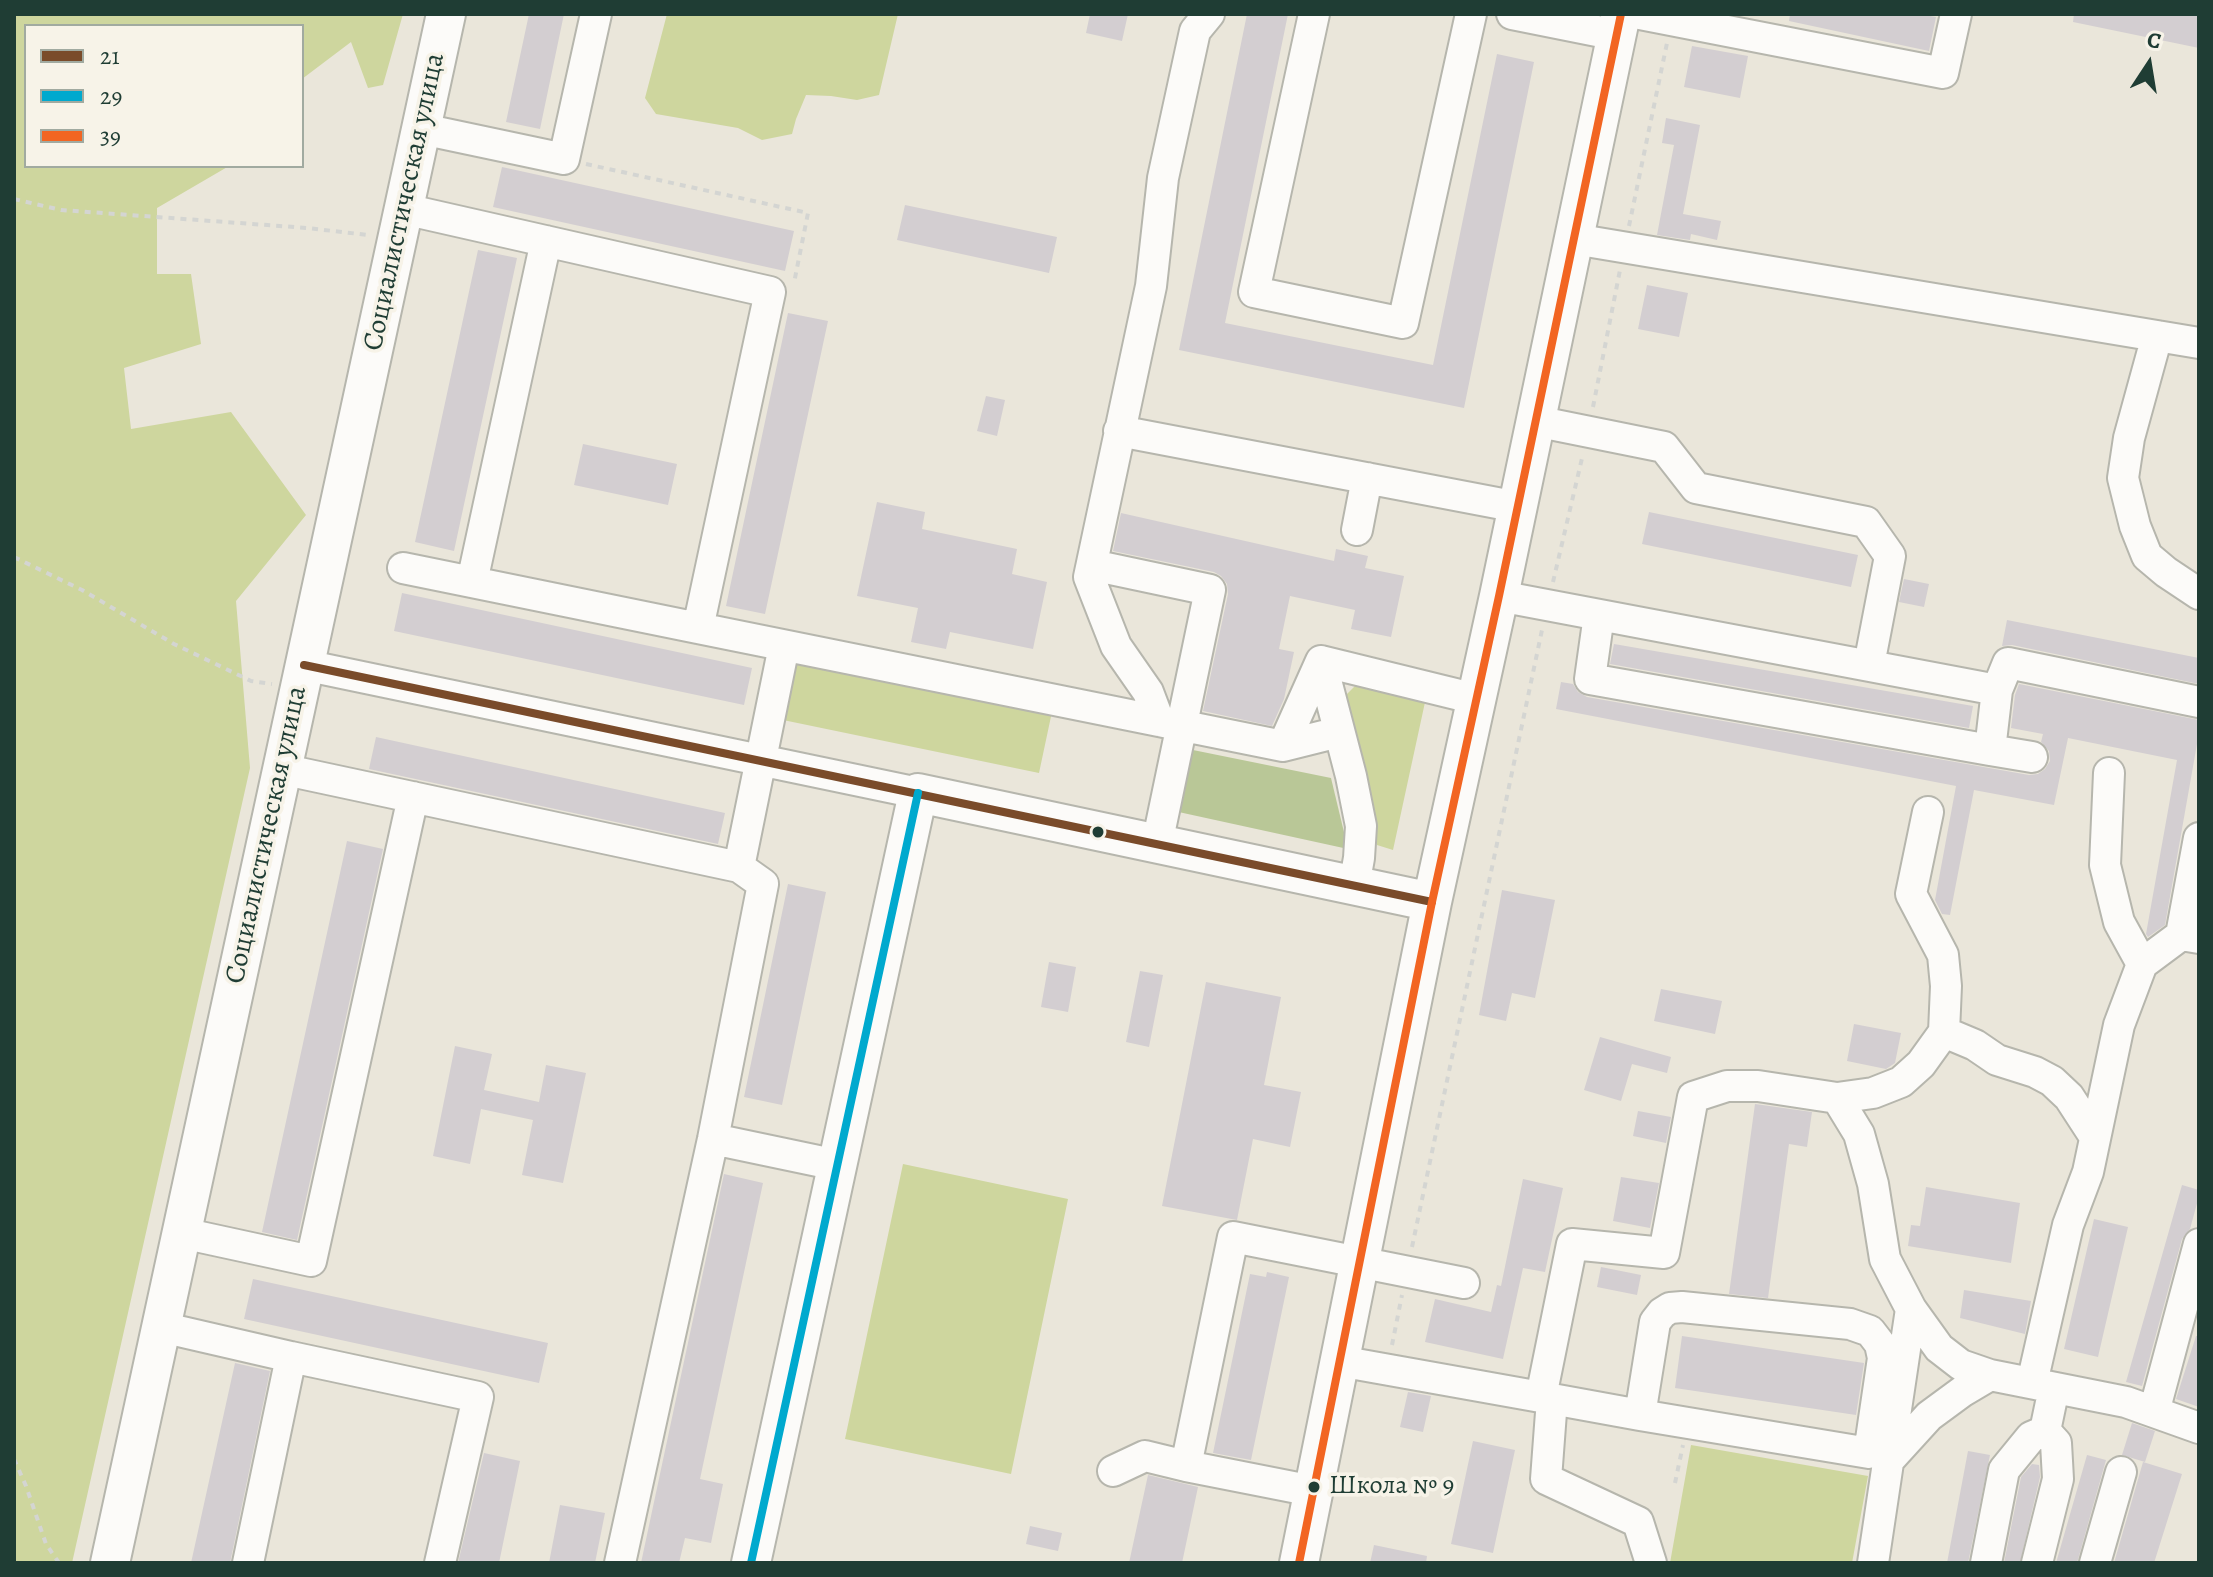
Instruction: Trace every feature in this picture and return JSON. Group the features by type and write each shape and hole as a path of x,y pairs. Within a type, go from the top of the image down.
{"main road":[{"name":"Социалистическая улица","path":"110,1563 446,14"},
{"path":"1299,1563 1432,902 1574,239 1626,21"},
{"path":"751,1563 918,793 1432,902"}],"street":[{"path":"422,129 564,159 596,14"},
{"path":"1170,723 1116,646 1089,577 1151,286 1163,178 1195,31 1209,14"},
{"path":"1314,14 1254,292 1403,323 1471,14"},
{"path":"1512,14 1626,21 1671,20 1943,73 1956,14"},
{"path":"401,224 546,241 770,292 698,628"},
{"path":"1574,239 2199,343"},
{"path":"472,582 546,241"},
{"path":"2157,336 2129,438 2123,478 2135,526 2147,556 2199,594"},
{"path":"1535,421 1664,447 1696,488 1866,522 1890,556 1869,665"},
{"path":"1119,431 1518,507"},
{"path":"1357,530 1367,478"},
{"path":"1092,565 1210,590 1170,723 1157,844"},
{"path":"403,568 1283,746 1339,732"},
{"path":"1499,596 1997,690"},
{"path":"1599,615 1590,679 2032,757"},
{"path":"739,867 784,646"},
{"path":"1283,746 1321,661"},
{"path":"1321,661 1476,699"},
{"path":"1321,661 1361,826 1354,886"},
{"path":"1990,750 1997,690 2008,663 2199,702"},
{"path":"301,677 761,761 918,793"},
{"path":"281,769 739,867 763,884 713,1139 620,1563"},
{"path":"2109,773 2105,865 2119,922 2142,964"},
{"path":"182,1233 311,1261 413,797"},
{"path":"1651,1563 1638,1522 1546,1479 1547,1398 1572,1244 1664,1253 1693,1097 1727,1086 1758,1086 1837,1098 1873,1093 1901,1082 1921,1064 1944,1032 1946,986 1943,955 1911,894 1928,812"},
{"path":"2037,1563 2058,1479 2056,1443 2045,1431 2043,1386 2068,1225 2088,1172 2119,1025 2142,964 2190,936 2199,838"},
{"path":"1944,1032 1975,1045 1997,1060 2052,1081 2069,1097 2095,1137"},
{"path":"1837,1098 1859,1134 1873,1184 1885,1259 1911,1309 1939,1348 1961,1365 1990,1375 2126,1402 2199,1428"},
{"path":"713,1139 837,1165"},
{"path":"1186,1466 1233,1237 1464,1283"},
{"path":"2154,1412 2199,1244"},
{"path":"1339,1361 1640,1415 1869,1453 1883,1358 1880,1344 1870,1331 1850,1324 1670,1308 1655,1322 1640,1415"},
{"path":"1873,1563 1911,1309"},
{"path":"161,1327 478,1397 440,1563"},
{"path":"248,1563 291,1357"},
{"path":"1888,1461 1929,1416 1990,1375"},
{"path":"1986,1563 2004,1470 2031,1437 2045,1431"},
{"path":"1113,1471 1145,1456 1313,1491"},
{"path":"2095,1563 2121,1472"}],"path":[{"path":"1382,1369 1391,1348 1547,605 1588,432 1671,20"},
{"path":"564,159 808,213 791,296 770,292"},
{"path":"14,199 61,210 307,228 401,224"},
{"path":"14,557 82,590 174,644 251,681 301,677"},
{"path":"1675,1483 1688,1423"},
{"path":"14,1459 46,1544 59,1563"}],"green space":[{"path":"14,14 403,14 383,85 368,88 351,42 304,77 304,24 24,24 24,168 226,168 157,208 157,274 191,274 201,344 124,368 131,429 231,412 306,515 236,601 250,768 72,1563 14,1563"},
{"path":"667,14 898,14 879,95 857,100 806,95 792,134 762,140 738,128 656,114 645,98"},
{"path":"797,653 1053,707 1039,773 783,720"},
{"path":"1362,679 1427,693 1393,850 1377,845 1337,704"},
{"path":"1188,749 1331,778 1348,849 1174,811"},
{"path":"903,1164 1068,1199 1011,1474 845,1439"},
{"path":"1691,1445 1868,1476 1852,1563 1670,1563"}],"building":[{"path":"529,14 564,14 540,129 506,122"},
{"path":"1090,14 1128,14 1122,41 1086,33"},
{"path":"1247,14 1288,14 1225,323 1433,365 1497,54 1534,62 1464,408 1179,350"},
{"path":"1790,14 1919,14 1936,17 1929,51 1789,21"},
{"path":"2074,14 2199,14 2199,48 2073,22"},
{"path":"1692,46 1748,56 1740,98 1684,87"},
{"path":"1666,118 1700,125 1683,214 1721,221 1717,240 1691,234 1690,240 1657,235 1674,145 1662,143"},
{"path":"502,167 794,231 785,271 493,207"},
{"path":"905,205 1057,237 1049,273 897,240"},
{"path":"478,250 517,258 454,551 415,542"},
{"path":"1647,285 1688,293 1679,337 1638,329"},
{"path":"788,313 828,321 765,614 726,606"},
{"path":"986,396 1005,400 997,436 977,431"},
{"path":"583,444 677,464 668,505 574,485"},
{"path":"877,502 925,512 922,529 1017,549 1012,574 1047,582 1033,649 950,632 946,649 911,642 918,608 857,596"},
{"path":"1649,512 1858,555 1851,587 1642,544"},
{"path":"1121,513 1334,561 1336,549 1368,556 1365,568 1404,576 1391,637 1351,629 1355,610 1290,596 1279,649 1294,652 1284,699 1272,726 1203,711 1228,594 1227,584 1214,572 1113,551"},
{"path":"1904,579 1929,584 1924,607 1899,602"},
{"path":"402,593 752,668 744,705 394,631"},
{"path":"2007,620 2199,658 2199,684 2012,645 2002,646"},
{"path":"1614,644 1973,706 1969,728 1610,664"},
{"path":"1561,682 1573,684 1578,692 1587,697 2029,775 2045,769 2050,761 2049,751 2041,742 2043,734 2011,728 2019,684 2199,720 2199,745 2165,925 2148,937 2146,934 2177,760 2068,738 2054,805 1974,790 1950,915 1942,914 1935,900 1956,786 1556,709"},
{"path":"376,737 725,813 718,844 369,769"},
{"path":"347,841 383,849 297,1240 262,1232"},
{"path":"788,884 826,892 782,1105 744,1097"},
{"path":"1502,890 1555,900 1535,998 1512,993 1506,1021 1479,1015"},
{"path":"1049,962 1076,967 1068,1012 1041,1007"},
{"path":"1140,971 1163,975 1149,1047 1126,1042"},
{"path":"1206,982 1281,997 1264,1085 1301,1092 1290,1147 1253,1139 1237,1220 1162,1206"},
{"path":"1661,989 1722,1001 1715,1034 1654,1021"},
{"path":"1854,1024 1901,1033 1895,1063 1886,1069 1847,1061"},
{"path":"1600,1037 1671,1057 1667,1073 1632,1064 1621,1101 1584,1090"},
{"path":"455,1046 492,1054 484,1090 539,1102 546,1065 586,1073 563,1183 522,1175 533,1120 481,1109 470,1164 433,1156"},
{"path":"1755,1104 1812,1112 1807,1147 1789,1144 1768,1298 1729,1294"},
{"path":"1638,1111 1671,1117 1666,1143 1633,1136"},
{"path":"724,1174 763,1183 700,1479 723,1484 711,1543 685,1538 679,1563 641,1563"},
{"path":"1621,1177 1659,1183 1650,1228 1613,1221"},
{"path":"1523,1179 1563,1188 1545,1272 1523,1268 1503,1359 1425,1342 1435,1299 1491,1312 1497,1285 1501,1286"},
{"path":"2182,1185 2199,1190 2199,1196 2190,1229 2182,1239 2142,1386 2126,1382"},
{"path":"1926,1187 2020,1203 2011,1263 1908,1246 1911,1225 1920,1226"},
{"path":"2094,1219 2128,1227 2098,1357 2064,1349"},
{"path":"1601,1267 1641,1275 1637,1295 1597,1287"},
{"path":"1267,1272 1289,1277 1251,1460 1213,1453 1250,1274 1266,1277"},
{"path":"253,1279 548,1343 539,1383 244,1319"},
{"path":"1964,1290 2031,1301 2025,1334 1960,1318"},
{"path":"1682,1336 1864,1363 1856,1415 1675,1388"},
{"path":"2196,1336 2199,1336 2199,1407 2176,1399"},
{"path":"235,1363 270,1371 230,1563 191,1563"},
{"path":"1408,1392 1431,1396 1423,1432 1400,1427"},
{"path":"2132,1423 2155,1431 2145,1462 2122,1455"},
{"path":"1473,1441 1515,1450 1493,1553 1451,1544"},
{"path":"1968,1451 1990,1455 1968,1563 1947,1563"},
{"path":"484,1453 520,1461 499,1563 458,1563"},
{"path":"2087,1455 2106,1460 2077,1563 2056,1563"},
{"path":"2143,1462 2182,1474 2154,1563 2114,1563"},
{"path":"2032,1464 2039,1465 2040,1477 2020,1563 2004,1563 2021,1477"},
{"path":"1148,1475 1198,1487 1182,1563 1129,1563"},
{"path":"560,1505 605,1513 595,1563 549,1563"},
{"path":"1030,1526 1062,1533 1058,1551 1026,1544"},
{"path":"1374,1545 1427,1556 1426,1563 1370,1563"}],"transit line":[{"name":"39","path":"1299,1563 1432,902 1621,14"},
{"name":"21","path":"304,665 1432,902"},
{"name":"29","path":"751,1563 918,793"}],"place":[{"name":"Школа № 9","path":"1314,1487"}]}
